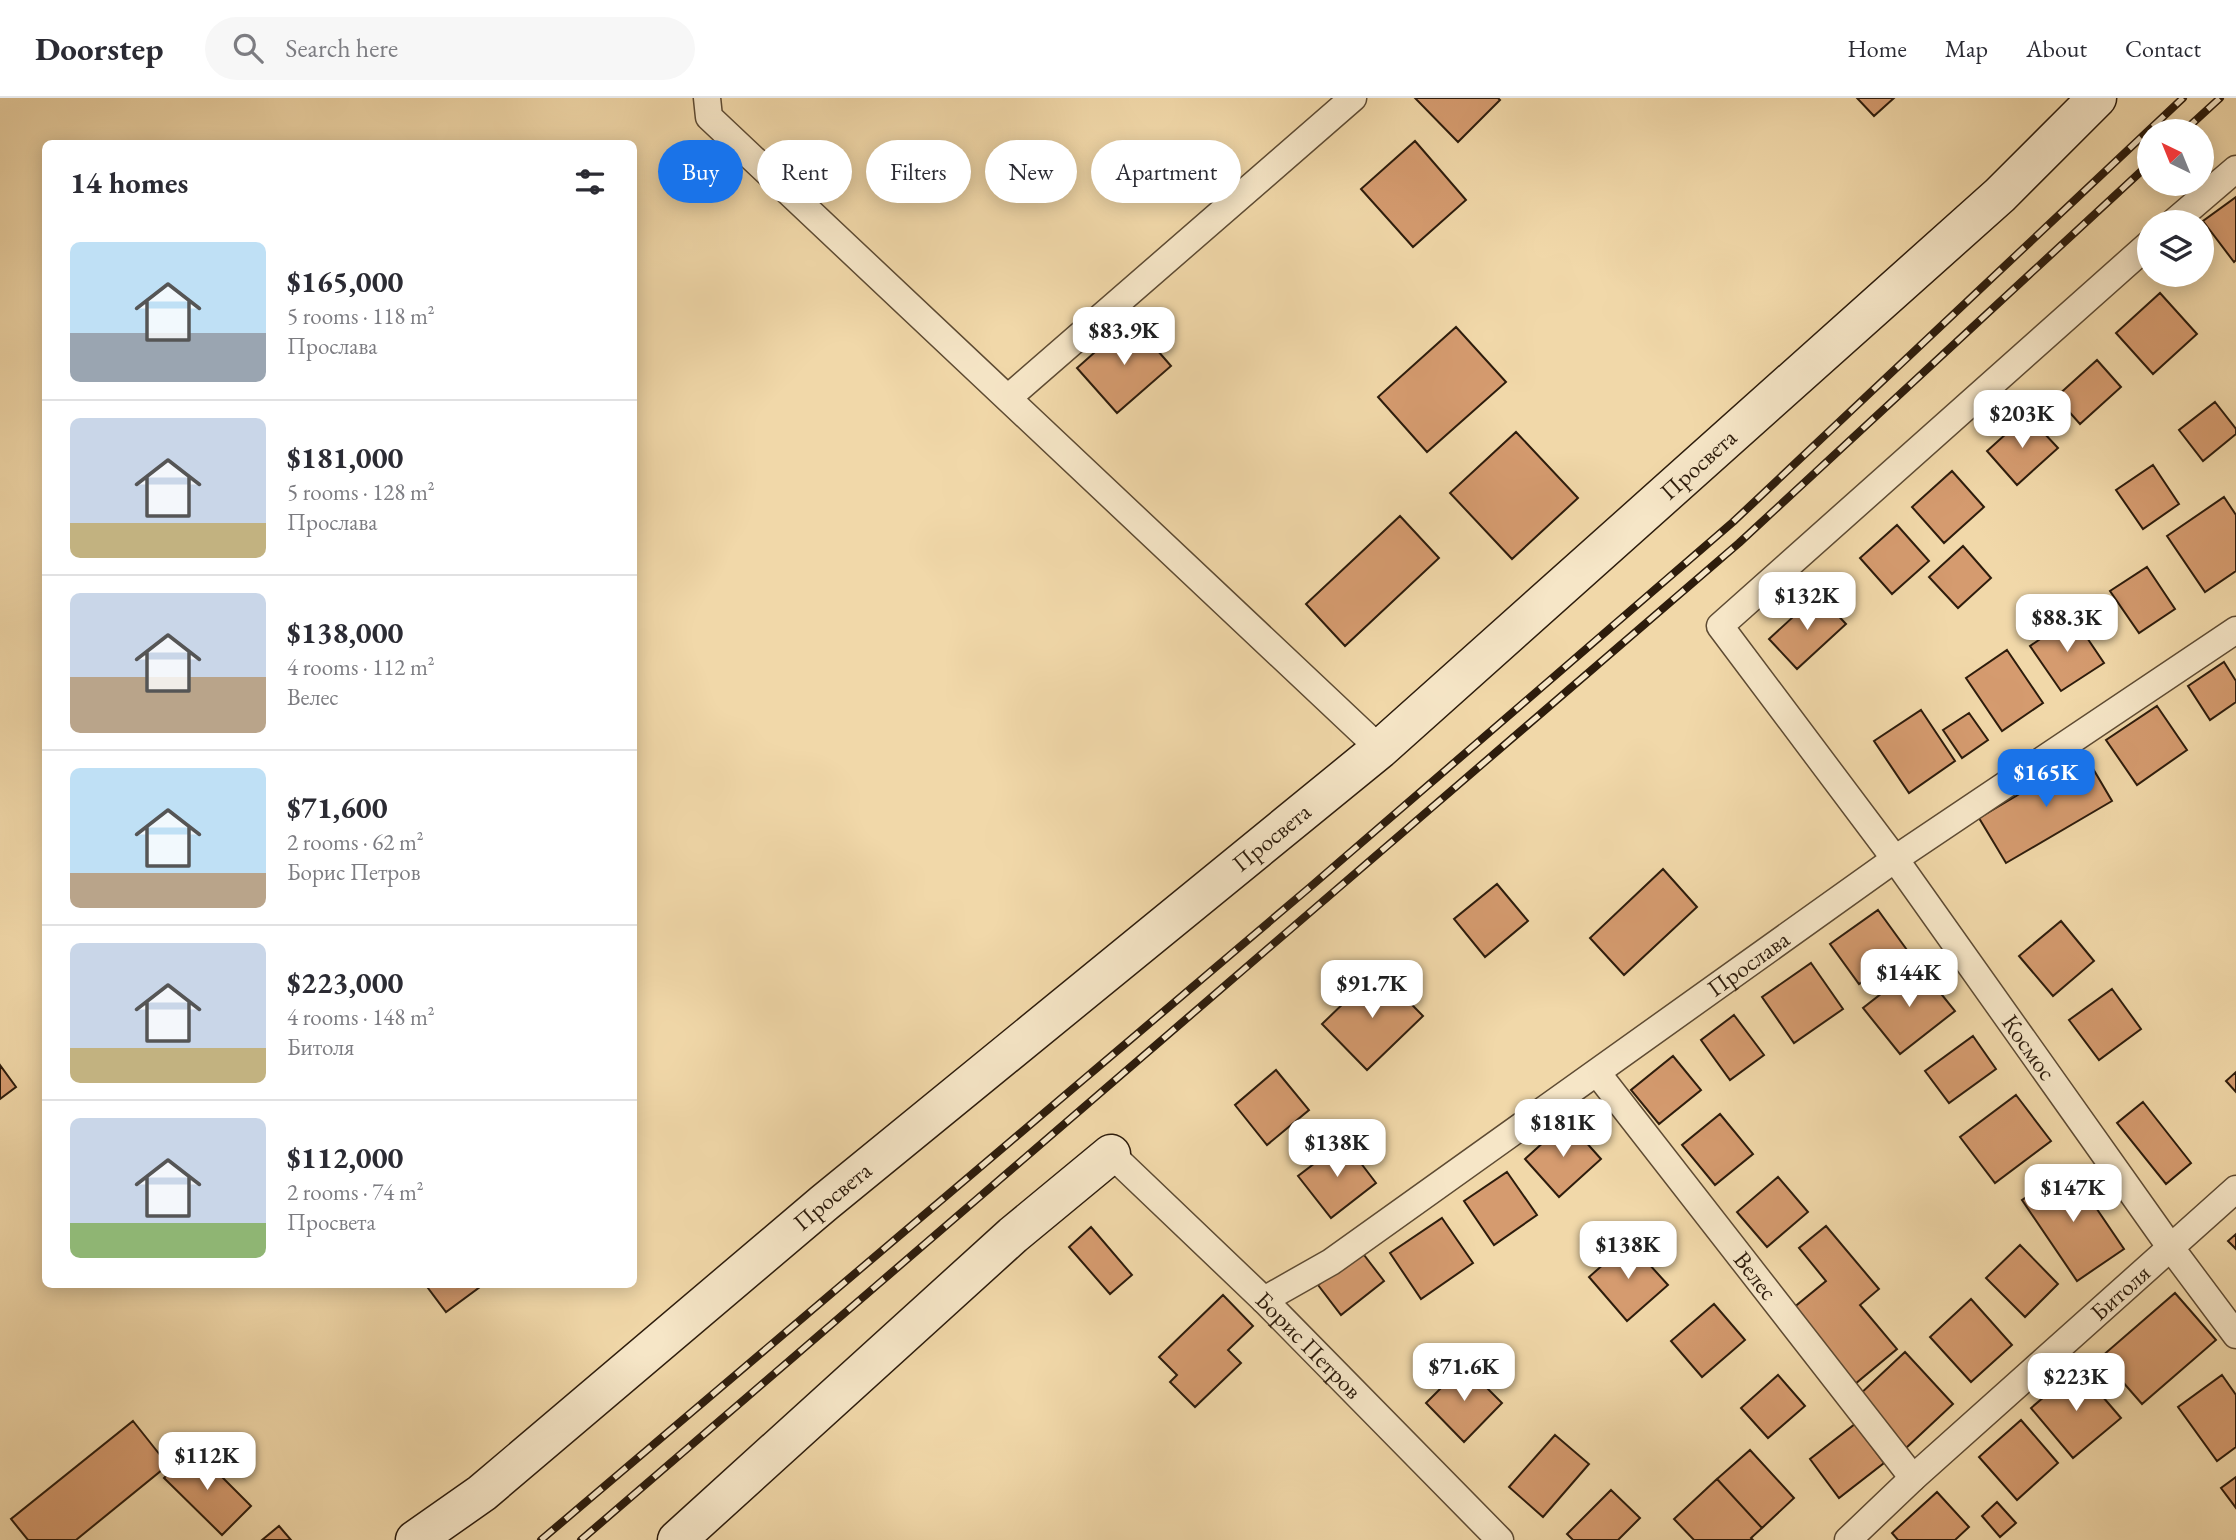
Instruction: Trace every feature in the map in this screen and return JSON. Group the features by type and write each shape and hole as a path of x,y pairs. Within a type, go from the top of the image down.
{"street":[{"path":"707,98 709,117 1380,748"},
{"path":"1009,398 1353,98"},
{"name":"Просвета","path":"415,1540 482,1493 824,1203 1380,748 2000,195 2097,98"},
{"path":"2188,210 2236,169"},
{"name":"Космос","path":"2137,255 1720,625 1895,859 2171,1248 2236,1335"},
{"name":"Прослава","path":"1264,1300 1331,1262 1598,1074 1895,859 2236,630"},
{"name":"Велес","path":"1598,1074 1913,1478"},
{"path":"677,1540 1013,1236 1111,1154"},
{"name":"Борис Петров","path":"1111,1154 1264,1300 1500,1540"},
{"name":"Битоля","path":"1848,1540 1913,1478 2236,1189"}],"building":[{"path":"1415,98 1498,98 1500,100 1458,142"},
{"path":"1857,98 1894,98 1874,116"},
{"path":"1415,141 1466,200 1413,247 1361,189"},
{"path":"2236,197 2234,262 2214,236 2214,213"},
{"path":"2160,293 2197,334 2153,374 2116,333"},
{"path":"1131,320 1171,366 1117,413 1077,368"},
{"path":"1456,327 1506,382 1427,452 1378,397"},
{"path":"2097,360 2121,387 2080,424 2056,397"},
{"path":"2215,402 2236,429 2236,434 2203,461 2179,430"},
{"path":"2027,415 2058,448 2017,485 1987,451"},
{"path":"1516,432 1578,498 1512,559 1450,493"},
{"path":"2153,465 2179,504 2143,529 2116,490"},
{"path":"1952,471 1984,507 1944,543 1912,507"},
{"path":"2224,497 2236,515 2236,571 2205,592 2167,536"},
{"path":"1400,516 1439,558 1345,646 1306,604"},
{"path":"1897,525 1929,561 1892,594 1860,558"},
{"path":"1963,546 1991,578 1958,608 1929,577"},
{"path":"2147,567 2175,609 2139,633 2110,591"},
{"path":"1818,594 1846,624 1797,669 1769,639"},
{"path":"2073,617 2104,663 2061,691 2030,646"},
{"path":"2007,650 2043,703 2002,731 1966,678"},
{"path":"2224,662 2236,681 2236,702 2210,720 2188,686"},
{"path":"2157,706 2187,750 2137,785 2106,740"},
{"path":"1921,710 1955,761 1909,793 1874,741"},
{"path":"1969,713 1988,740 1962,758 1943,730"},
{"path":"2085,755 2112,801 2006,863 1979,818"},
{"path":"1663,869 1697,907 1624,975 1590,938"},
{"path":"1497,884 1528,921 1485,957 1454,919"},
{"path":"1878,910 1907,950 1859,984 1830,944"},
{"path":"2061,921 2094,961 2053,996 2019,956"},
{"path":"1811,963 1843,1009 1794,1043 1762,997"},
{"path":"1918,965 1955,1011 1900,1054 1863,1008"},
{"path":"1378,970 1423,1016 1367,1070 1322,1024"},
{"path":"2112,989 2141,1029 2099,1060 2069,1020"},
{"path":"1734,1015 1764,1055 1730,1080 1701,1040"},
{"path":"1973,1036 1996,1069 1949,1103 1925,1071"},
{"path":"1673,1056 1701,1090 1659,1124 1631,1090"},
{"path":"0,1065 16,1087 0,1099"},
{"path":"1276,1070 1309,1110 1267,1145 1235,1105"},
{"path":"2236,1072 2236,1092 2226,1081"},
{"path":"2016,1095 2051,1141 1995,1183 1960,1137"},
{"path":"2143,1102 2191,1163 2166,1184 2117,1123"},
{"path":"1720,1114 1753,1154 1715,1185 1682,1145"},
{"path":"1567,1121 1601,1159 1559,1197 1525,1159"},
{"path":"1344,1141 1376,1183 1331,1218 1298,1176"},
{"path":"2069,1168 2124,1249 2077,1281 2022,1200"},
{"path":"1507,1172 1537,1215 1494,1245 1464,1201"},
{"path":"1778,1177 1808,1212 1767,1247 1737,1212"},
{"path":"1442,1218 1473,1263 1421,1299 1390,1253"},
{"path":"1826,1226 1879,1289 1860,1305 1897,1349 1855,1384 1792,1309 1826,1281 1799,1248"},
{"path":"1091,1227 1132,1275 1110,1294 1069,1247"},
{"path":"2236,1234 2236,1249 2228,1241"},
{"path":"1629,1242 1668,1285 1627,1321 1589,1277"},
{"path":"2020,1245 2058,1284 2025,1317 1986,1278"},
{"path":"1361,1251 1384,1281 1341,1315 1318,1285"},
{"path":"428,1288 479,1288 446,1312"},
{"path":"2175,1293 2216,1340 2142,1404 2101,1357"},
{"path":"1223,1295 1253,1326 1228,1350 1241,1363 1195,1407 1170,1382 1177,1375 1159,1357"},
{"path":"1971,1299 2012,1345 1971,1382 1930,1337"},
{"path":"1714,1304 1745,1340 1702,1377 1671,1341"},
{"path":"1905,1352 1953,1404 1906,1448 1858,1396"},
{"path":"1464,1365 1502,1403 1464,1442 1426,1403"},
{"path":"2078,1368 2121,1418 2073,1458 2031,1408"},
{"path":"1778,1375 1805,1406 1768,1438 1741,1408"},
{"path":"2222,1375 2236,1395 2236,1447 2217,1461 2178,1407"},
{"path":"2021,1420 2058,1463 2017,1500 1979,1457"},
{"path":"133,1421 168,1465 76,1540 28,1540 11,1519"},
{"path":"1855,1424 1884,1463 1839,1498 1810,1459"},
{"path":"1555,1435 1589,1464 1543,1517 1509,1487"},
{"path":"193,1448 251,1506 222,1535 164,1478"},
{"path":"1750,1450 1794,1498 1762,1528 1717,1479"},
{"path":"2236,1477 2236,1508 2221,1488"},
{"path":"1717,1479 1762,1528 1751,1538 1753,1540 1694,1540 1674,1519"},
{"path":"1611,1490 1640,1518 1618,1540 1573,1540 1567,1534"},
{"path":"1937,1492 1969,1527 1955,1540 1898,1540 1892,1533"},
{"path":"1997,1502 2016,1523 2000,1537 1982,1516"},
{"path":"279,1526 291,1540 262,1540"}],"railway":[{"path":"541,1540 1309,888 1733,522 2183,98"},
{"path":"2197,119 2220,98"},
{"path":"581,1540 1739,543 2137,175"}]}
